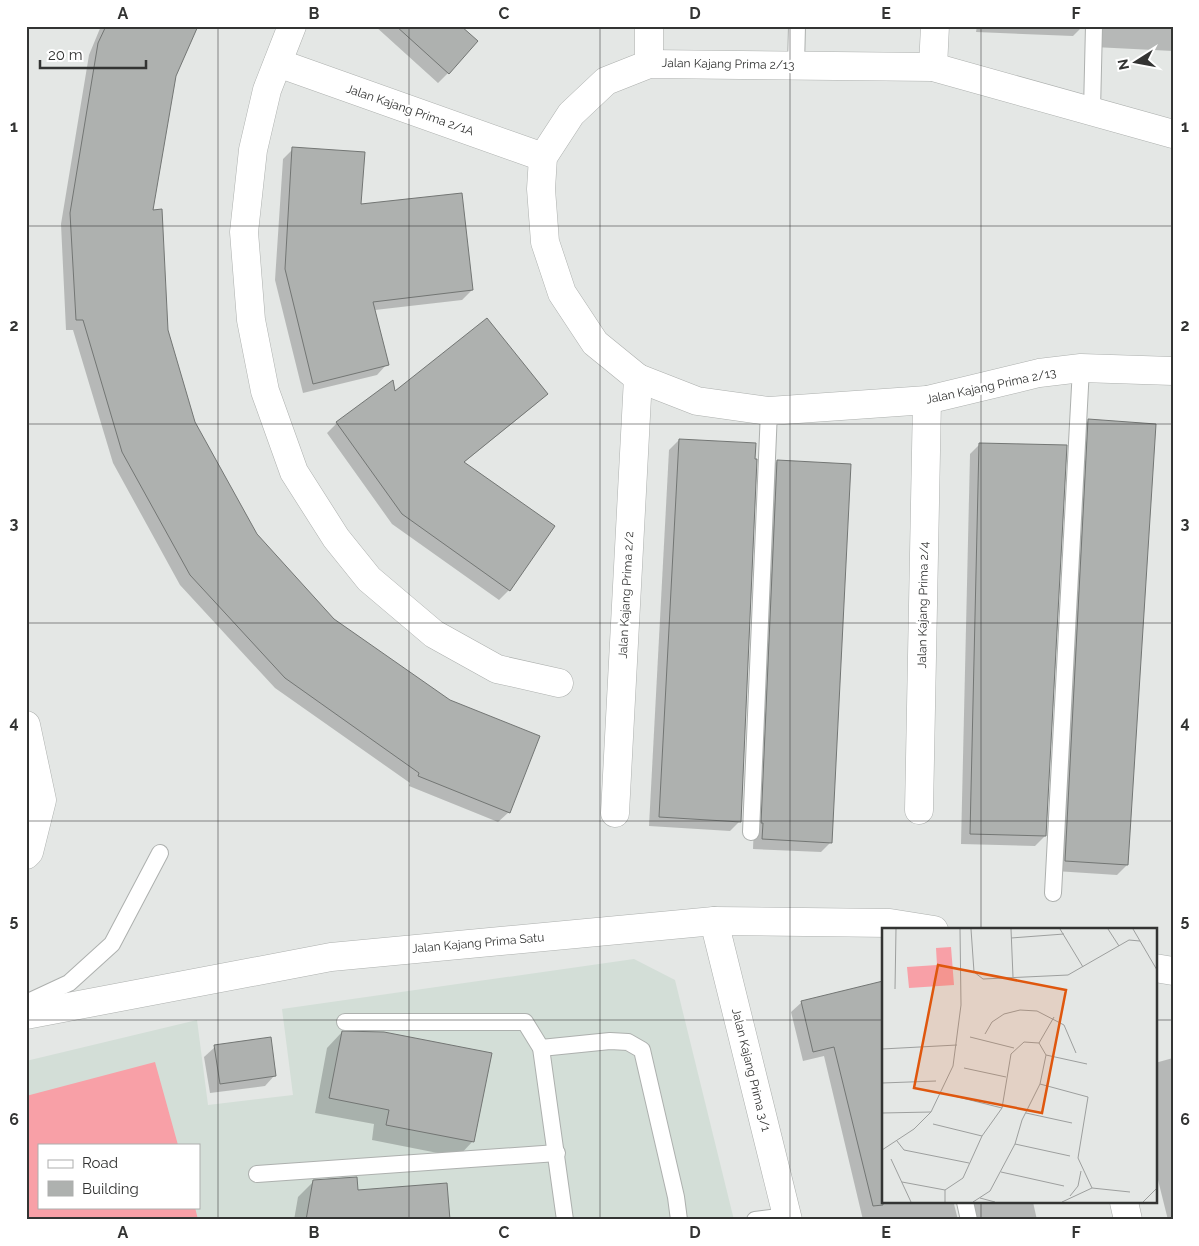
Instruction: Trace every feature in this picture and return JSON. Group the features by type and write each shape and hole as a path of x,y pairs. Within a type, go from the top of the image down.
{"street":[{"path":"292,26 267,90 254,150 244,232 252,320 265,391 294,472 336,538 369,579 434,634 497,669 559,683"},
{"path":"648,64 649,26"},
{"path":"933,66 935,26"},
{"name":"Jalan Kajang Prima 2/1A","path":"278,63 543,157"},
{"name":"Jalan Kajang Prima 2/13","path":"1173,134 933,66 648,64 606,81 571,114 543,157 541,189 545,242 562,293 595,343 638,378 698,401 770,410 927,400 1039,373 1081,368 1173,371"},
{"name":"Jalan Kajang Prima 2/2","path":"615,813 638,378"},
{"name":"Jalan Kajang Prima 2/4","path":"919,810 927,400"},
{"path":"26,725 42,800 29,852 26,856"},
{"name":"Jalan Kajang Prima Satu","path":"26,1014 331,957 714,921 890,923 918,928"},
{"name":"Jalan Kajang Prima 3/1","path":"714,921 788,1218"},
{"path":"1156,968 1173,971"},
{"path":"1124,1204 1128,1220"}],"lane":[{"path":"796,65 797,26"},
{"path":"1092,110 1094,26"},
{"path":"1053,892 1081,368"},
{"path":"752,832 770,410"},
{"path":"26,1003 69,983 112,944 160,853"},
{"path":"345,1022 525,1022 541,1048 565,1220"},
{"path":"541,1048 610,1041 628,1042 642,1050 676,1197 679,1220"},
{"path":"257,1174 557,1154"},
{"path":"965,1204 969,1220"},
{"path":"755,1220 788,1218"}],"shaded area":[{"path":"634,959 675,980 734,1220 26,1220 26,1061 197,1020 208,1105 293,1095 282,1009"},
{"path":"155,1062 178,1144 38,1144 38,1208 195,1208 198,1220 26,1220 26,1096"}],"building":[{"path":"106,26 198,26 176,76 153,210 162,209 168,330 195,422 257,534 334,619 450,700 540,736 510,813 418,776 419,773 285,678 190,575 122,452 83,320 76,320 70,213 98,43"},
{"path":"396,26 461,26 478,41 449,74"},
{"path":"292,147 365,152 361,204 462,193 473,290 373,302 389,365 313,384 285,269"},
{"path":"487,318 548,394 464,462 555,526 510,591 402,514 336,422 393,380 395,391"},
{"path":"1088,419 1156,424 1128,865 1065,861"},
{"path":"679,439 756,443 755,459 757,459 741,822 659,817"},
{"path":"979,443 1067,445 1046,836 970,834"},
{"path":"777,460 851,464 832,843 762,839 763,823 761,823"},
{"path":"882,981 883,1205 873,1206 834,1047 813,1052 801,1001"},
{"path":"342,1031 384,1032 492,1053 474,1142 386,1125 389,1110 329,1098"},
{"path":"271,1037 276,1076 220,1084 214,1045"},
{"path":"357,1177 358,1190 447,1183 450,1220 306,1220 313,1180"}]}
